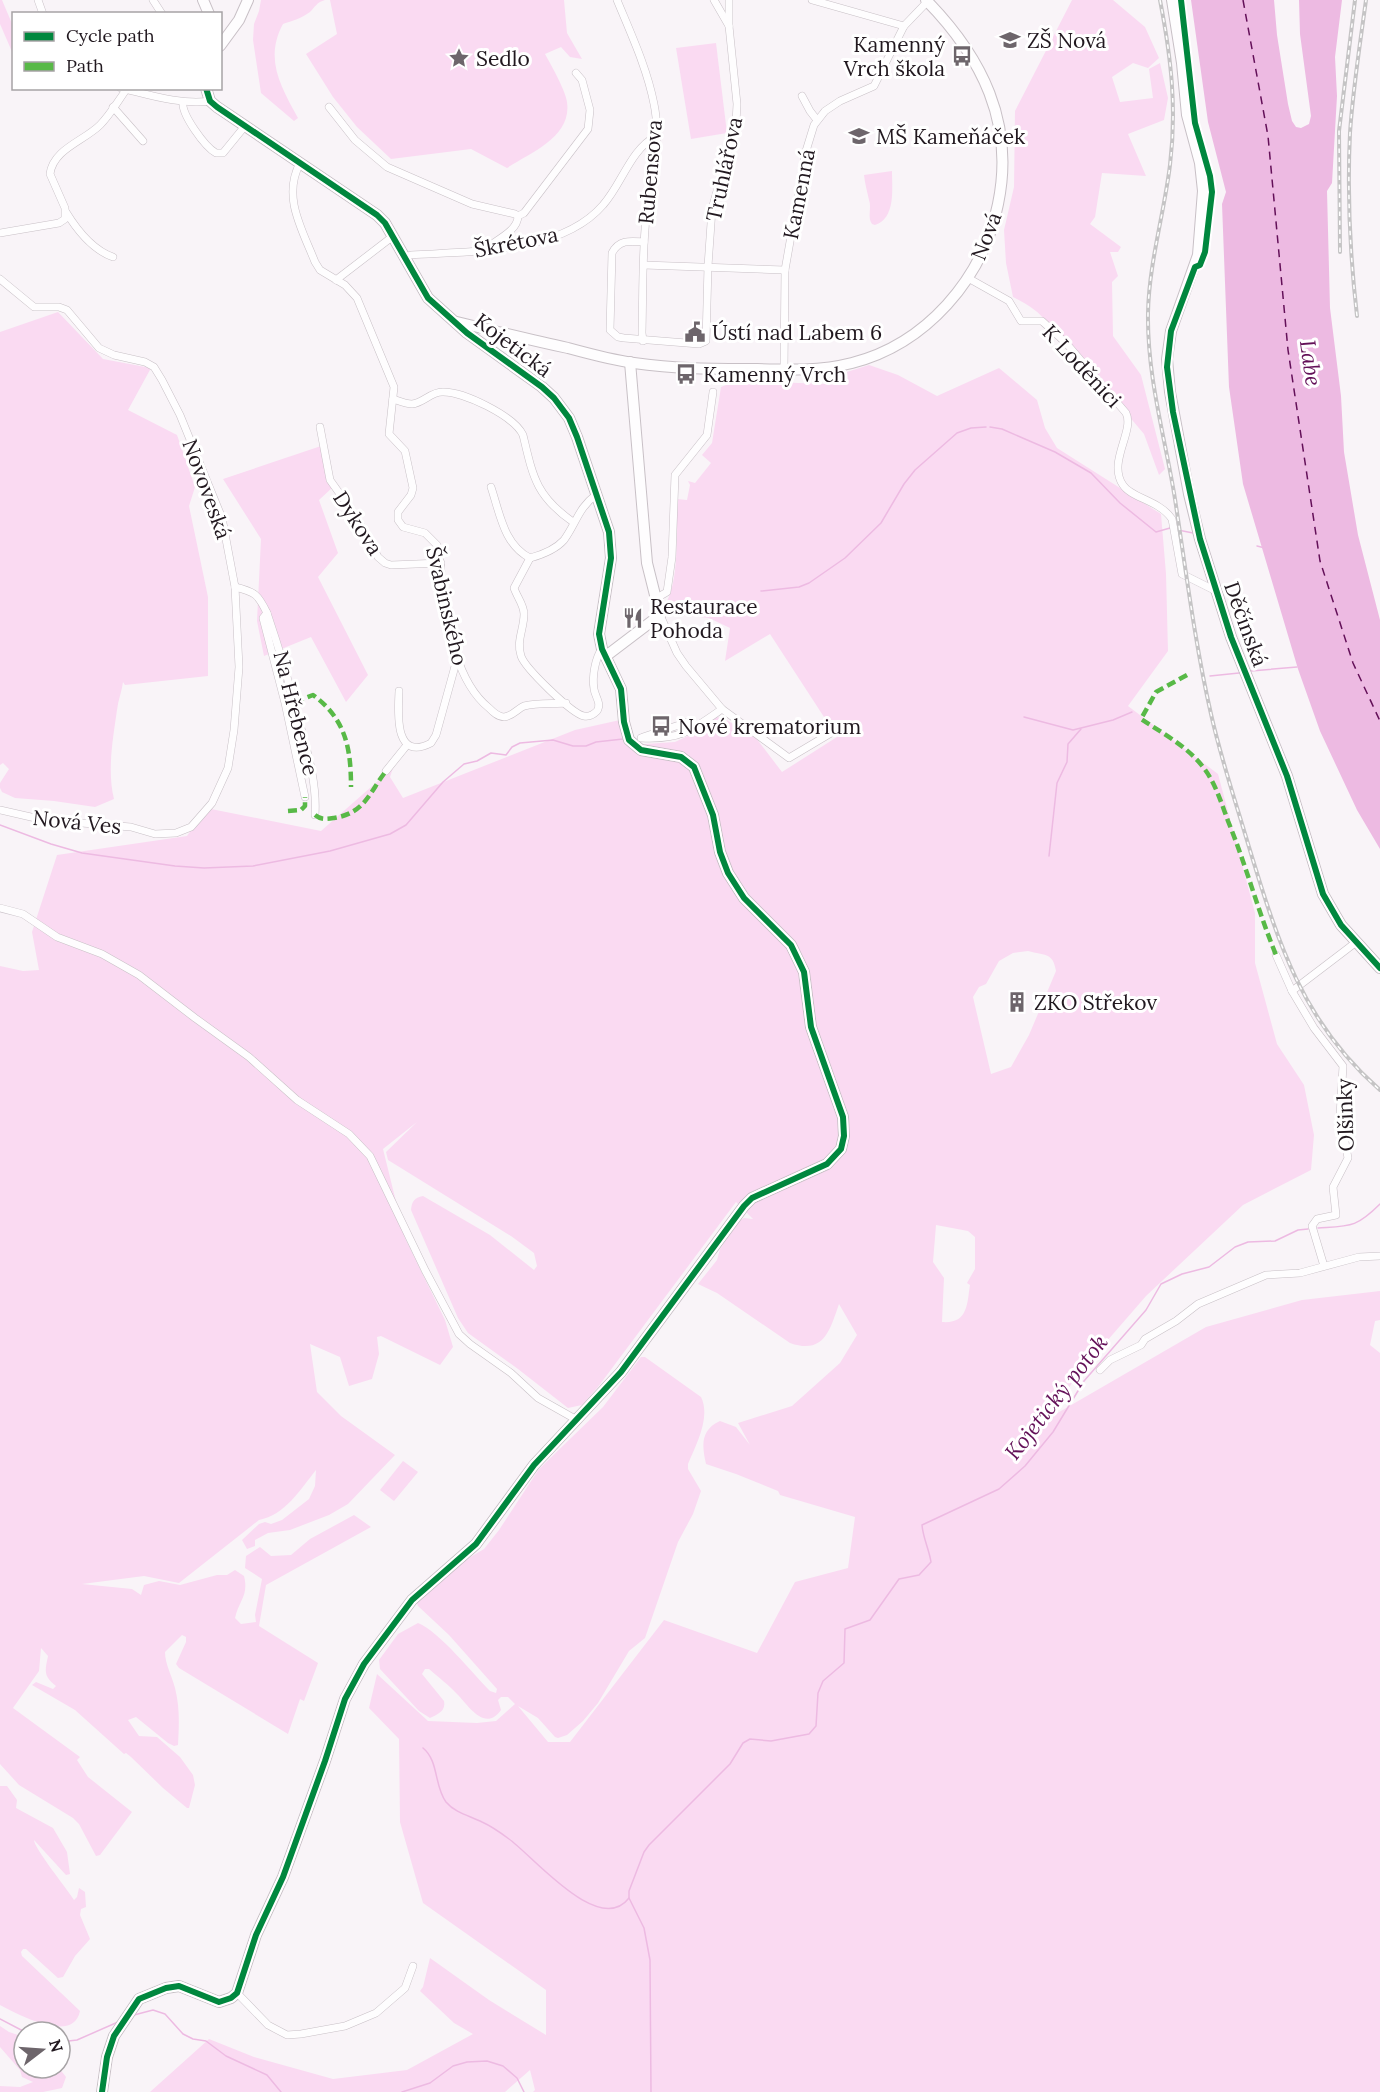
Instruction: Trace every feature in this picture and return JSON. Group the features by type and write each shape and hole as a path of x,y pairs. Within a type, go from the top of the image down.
{"street":[{"path":"222,42 239,20 248,0"},
{"name":"Rubensova","path":"618,0 646,75 654,105 656,136 644,242 643,340 618,337 610,330 612,253 616,246 624,242 644,242"},
{"path":"714,0 729,27"},
{"name":"Truhlářova","path":"643,340 699,344 706,341 712,208 736,123 737,104 729,27 729,0"},
{"path":"813,0 904,26"},
{"name":"Děčínská","path":"1172,0 1184,73 1187,115 1200,163 1203,191 1195,267 1172,331 1167,359 1168,379 1189,494 1216,591 1240,661 1283,767 1323,894 1335,918 1355,943 1380,968"},
{"name":"Kamenná","path":"785,270 806,151 817,120 825,111 840,101 874,86 904,26 927,1"},
{"name":"Nová","path":"454,322 630,362 709,368 784,370 843,365 890,349 913,335 940,312 968,278 986,243 998,207 1002,178 1001,137 992,100 978,65 958,34 927,1"},
{"path":"518,216 524,213 588,129 590,110 582,80 576,73"},
{"path":"113,257 106,255 91,244 66,212 51,179 50,170 54,161 100,125 123,90"},
{"path":"132,90 197,103 210,101 207,90"},
{"name":"Kamenná","path":"802,96 817,120"},
{"name":"Kojetická","path":"210,101 378,215 428,298 454,322 542,387 554,398 568,418 578,437 609,532 611,558 599,634 604,652 621,689 625,730 629,740"},
{"path":"183,102 182,107 198,135 216,153 223,153 245,126"},
{"path":"329,107 355,140 387,167 472,204 518,216"},
{"path":"113,108 143,141"},
{"name":"Škrétova","path":"404,258 411,255 483,251 545,241 574,229 592,217 605,203 644,142 656,136"},
{"name":"Švabinského","path":"300,163 295,172 292,202 320,270 357,298 391,378 394,387 389,434 405,451 413,488 411,495 398,512 398,520 403,527 425,533 437,545 458,659 476,695 497,715 503,717 512,715 526,706 566,704 584,716 590,716 597,710 599,699 594,691 597,655 604,652"},
{"path":"0,233 59,224 65,219 66,212"},
{"path":"483,251 515,227 519,221 518,216"},
{"path":"336,280 392,237"},
{"path":"644,265 785,270 784,370"},
{"name":"K Loděnici","path":"968,278 1009,301 1021,321 1042,321 1066,343 1126,413 1128,420 1118,464 1118,473 1123,486 1167,512 1172,519 1182,574 1216,591"},
{"name":"Novoveská","path":"0,279 34,307 59,307 67,310 99,348 154,367 180,415 222,518 235,587 239,667 234,730 228,768 212,803 191,827 176,833 155,834"},
{"path":"630,362 647,563 660,615 677,653 722,709 789,758 831,733"},
{"path":"393,399 410,404 443,392 476,401 513,423 523,435 537,486 551,504 573,522"},
{"path":"655,599 667,592 672,557 675,475 707,435 713,392"},
{"name":"Dykova","path":"320,427 330,480 357,518 378,557 391,565 441,563"},
{"path":"491,487 507,537 521,553 530,558"},
{"path":"566,704 534,675 521,656 519,645 524,613 514,588 530,558 554,548 563,541 585,503 597,494"},
{"name":"Na Hřebence","path":"235,587 251,591 260,597 267,613 282,657 306,747 316,797 315,815"},
{"name":"Na Hřebence","path":"267,613 263,618 285,703 305,797"},
{"path":"604,652 619,646 660,615"},
{"path":"399,691 399,728 403,740 407,745 418,747 431,743 436,735 458,659"},
{"path":"629,740 672,738 697,727 722,709"},
{"path":"102,2092 106,2057 114,2036 139,1999 166,1988 179,1986 219,2002 237,1993 256,1935 283,1877 322,1772 345,1699 364,1664 412,1600 476,1544 534,1465 621,1372 731,1222 752,1198 827,1164 841,1149 844,1136 843,1117 811,1028 806,983 797,956 782,935 744,898 728,873 720,852 713,814 694,767 681,757 641,750 629,740"},
{"path":"386,771 407,745"},
{"name":"Nová Ves","path":"0,810 44,820 131,827 155,834"},
{"path":"0,908 23,914 57,937 113,959 139,975 249,1057 297,1100 349,1134 370,1156 459,1334 511,1372 538,1398 577,1420"},
{"path":"1276,955 1292,992 1355,943"},
{"name":"Olšinky","path":"1292,992 1314,1028 1343,1066 1340,1098 1348,1158 1333,1187 1336,1215 1317,1219 1312,1226 1324,1266"},
{"path":"1100,1370 1110,1360 1141,1345 1145,1339 1214,1296 1266,1275 1300,1273 1359,1257 1380,1256"},
{"path":"237,1993 268,2025 287,2035 301,2034 345,2026 376,2013 405,1988 413,1966"}],"shaded area":[{"path":"0,0 2,0 12,24 12,52 0,24"},
{"path":"261,0 325,0 318,3 304,16 283,24 277,37 275,61 277,72 298,118 294,121 261,93 253,40 254,24"},
{"path":"330,0 564,0 567,33 582,59 570,57 561,47 545,54 566,97 567,114 563,125 548,142 507,168 471,149 391,159 357,127 333,97 306,54 337,34"},
{"path":"1072,0 1113,0 1145,27 1159,58 1148,68 1133,63 1112,77 1120,102 1153,98 1149,69 1160,63 1168,98 1164,120 1128,134 1146,176 1102,173 1095,217 1090,224 1121,247 1118,252 1110,252 1118,276 1112,282 1113,336 1141,375 1165,469 1159,475 1144,434 1041,315 1013,297 1006,263 1004,230 1014,187 1015,111"},
{"path":"716,43 727,133 691,139 676,48"},
{"path":"892,171 890,210 882,221 875,225 872,224 864,175"},
{"path":"58,312 103,359 151,368 128,410 177,435 195,487 189,506 208,597 208,676 125,685 123,682 111,754 114,799 95,807 15,798 2,792 0,788 0,783 9,769 3,763 0,765 0,332"},
{"path":"869,365 898,375 937,396 999,368 1037,400 1045,428 1057,448 1161,514 1166,574 1168,651 1128,706 1218,774 1255,913 1255,963 1277,1044 1304,1085 1314,1135 1311,1170 1243,1205 1146,1296 1074,1379 1054,1415 1206,1327 1302,1300 1380,1291 1380,1320 1375,1321 1370,1345 1380,1353 1380,2092 533,2092 535,2090 530,2070 505,2092 150,2092 209,2039 254,2057 333,2079 407,2070 473,2034 454,2023 420,1991 430,1958 489,2000 546,2035 546,1990 423,1903 400,1822 399,1739 369,1708 377,1674 428,1721 477,1723 496,1721 515,1704 508,1697 501,1697 498,1700 501,1710 489,1719 483,1718 477,1715 429,1669 425,1669 422,1674 444,1701 443,1710 430,1718 419,1711 380,1669 379,1660 398,1634 418,1623 436,1635 490,1691 496,1693 497,1689 417,1603 467,1559 484,1549 539,1469 603,1407 641,1357 645,1357 701,1397 704,1405 701,1431 688,1464 688,1469 701,1491 693,1514 678,1542 645,1638 629,1651 598,1703 583,1721 567,1735 558,1738 538,1718 518,1706 548,1742 570,1742 664,1620 757,1653 795,1582 848,1568 855,1517 780,1495 778,1491 706,1464 704,1439 709,1429 720,1421 736,1427 750,1445 738,1423 792,1406 840,1363 857,1335 839,1304 829,1331 818,1343 801,1346 790,1343 717,1293 698,1284 717,1260 720,1249 739,1221 744,1218 753,1219 736,1202 598,1387 582,1405 568,1408 468,1333 458,1318 411,1210 416,1199 423,1196 490,1235 534,1270 537,1266 534,1253 511,1236 388,1160 386,1152 417,1122 383,1149 405,1238 445,1320 453,1347 440,1365 381,1336 377,1337 379,1354 372,1379 349,1386 340,1357 310,1344 317,1392 341,1416 395,1455 348,1504 329,1515 290,1530 268,1533 255,1540 255,1546 247,1549 242,1540 259,1524 265,1522 271,1524 282,1520 309,1499 315,1486 316,1470 298,1493 277,1513 259,1520 179,1583 144,1576 82,1584 132,1589 141,1595 144,1585 159,1581 180,1585 217,1575 227,1575 235,1570 244,1576 245,1588 235,1618 241,1624 256,1622 255,1615 262,1579 245,1568 246,1556 260,1547 271,1556 291,1555 310,1539 354,1515 371,1527 266,1585 259,1626 318,1663 304,1701 300,1699 288,1734 179,1668 176,1664 186,1642 186,1637 182,1635 165,1652 178,1703 178,1745 168,1743 136,1717 128,1720 139,1736 157,1737 180,1757 193,1775 195,1785 189,1808 75,1710 32,1685 36,1682 53,1689 56,1686 47,1676 48,1656 41,1648 39,1671 13,1708 80,1757 77,1760 88,1777 132,1812 100,1855 96,1856 79,1824 73,1818 19,1785 0,1764 0,966 23,971 39,970 32,932 57,855 187,836 206,808 321,831 379,780 399,750 390,777 403,798 575,730 620,720 630,745 675,742 692,734 717,717 725,719 756,738 782,772 837,737 770,634 725,661 730,628 709,618 681,615 666,603 675,567 677,499 687,500 690,485 688,481 695,483 711,463 702,455 712,443 721,387 736,381 828,384 834,376","holes":["1028,951 1050,958 1056,971 1029,1035 1011,1067 991,1074 973,997 979,987 986,984 999,961 1013,953","936,1225 968,1231 975,1237 975,1269 967,1283 970,1285 967,1306 961,1316 951,1322 942,1322 944,1278 933,1262"]},
{"path":"324,445 333,487 319,500 338,553 318,577 368,675 346,702 311,637 264,656 257,621 261,539 223,479"},
{"path":"403,1461 418,1472 394,1501 380,1490"},
{"path":"0,1786 7,1786 17,1800 16,1808 53,1828 67,1852 70,1874 66,1875 34,1840 45,1860 74,1900 79,1888 85,1892 86,1907 81,1909 80,1915 90,1939 75,1956 63,1977 58,1978 26,1949 21,1952 22,1956 80,2011 75,2021 72,2023 72,2020 31,2020 0,2005"},
{"path":"0,2026 12,2033 12,2061 0,2047"},
{"path":"29,2080 65,2080 62,2088 43,2092 0,2092 0,2086 20,2087 33,2082"}],"water":[{"name":"Labe","path":"1191,0 1274,0 1288,104 1292,121 1296,127 1301,128 1309,124 1311,116 1300,34 1299,0 1342,0 1335,57 1337,96 1332,183 1327,191 1330,308 1341,396 1344,452 1358,535 1380,620 1380,849 1357,810 1320,731 1298,669 1243,484 1229,387 1222,204 1226,192 1208,122"}],"waterway":[{"path":"761,591 799,587 809,583 845,558 881,523 915,470 957,433 971,428 986,427"},
{"path":"990,427 1002,429 1055,452 1091,473 1120,503 1156,532 1170,528"},
{"path":"1178,530 1193,533"},
{"path":"1257,546 1265,548"},
{"path":"1251,671 1297,667"},
{"path":"1210,676 1239,673"},
{"path":"1024,717 1073,730 1113,720 1132,712"},
{"path":"1049,856 1057,783 1067,762 1068,744 1081,729"},
{"path":"0,825 82,853 175,866 204,868 253,866 330,851 390,834 406,825 443,782 464,764 477,761 491,753 506,755 512,747 520,743 553,740 573,746 586,746 596,742 623,739"},
{"name":"Kojetický potok","path":"1318,1228 1338,1227 1358,1222 1380,1204"},
{"name":"Kojetický potok","path":"651,2092 650,1960 644,1928 629,1898 629,1891 649,1845 730,1764 743,1743 750,1739 771,1741 809,1734 816,1726 818,1693 823,1681 844,1663 845,1629 870,1620 899,1579 919,1575 931,1562 922,1525 999,1489 1025,1466 1053,1432 1084,1381 1146,1310 1161,1284 1182,1274 1209,1267 1235,1247 1248,1242 1275,1241 1298,1230 1308,1229"},
{"path":"423,1748 432,1760 442,1796 454,1809 503,1834 567,1890 584,1901 601,1908 616,1907 629,1898"},
{"path":"134,2015 153,2010 165,2014 183,2034 193,2039 206,2041 226,2056 267,2075 281,2092"},
{"path":"0,2019 12,2025"},
{"path":"72,2041 118,2022"},
{"name":"Kojetický potok","path":"402,2092 430,2083 453,2066 467,2062 487,2061 503,2066 517,2078 524,2092"}],"ferry route":[{"path":"1243,0 1268,136 1288,350 1320,561 1353,663 1380,721"}],"railway":[{"path":"1160,0 1170,62 1173,123 1170,165 1151,276 1148,337 1153,384 1175,499 1205,688 1229,781 1260,882 1296,979 1331,1037 1353,1064 1380,1090"},
{"path":"1340,252 1339,131 1355,0"},
{"path":"1357,316 1350,224 1349,156 1353,99 1366,0"}],"marked path":[{"path":"1187,675 1156,692 1141,719 1190,753 1211,779 1276,955"},
{"path":"295,702 313,695 333,714 340,725 348,748 351,787"},
{"path":"315,815 329,819 353,812 365,801 386,771"},
{"path":"288,811 301,810 305,806 305,797"}],"cycle path":[{"path":"1181,0 1195,123 1210,176 1212,192 1205,252 1200,265 1195,267 1171,331 1167,367 1173,412 1200,539 1231,637 1287,776 1323,894 1341,925 1380,968"},
{"path":"102,2092 107,2057 114,2036 139,1999 166,1988 179,1986 219,2002 237,1993 256,1935 283,1877 345,1699 364,1664 412,1600 476,1544 534,1465 621,1372 744,1206 752,1198 827,1164 841,1149 844,1136 843,1117 811,1027 804,972 791,945 744,898 728,873 720,852 713,815 694,767 681,757 641,750 629,740 624,722 621,689 602,649 599,634 611,558 609,532 569,418 554,398 542,387 467,333 428,298 385,223 377,215 217,107 210,101 207,90"}],"place":[{"name":"ZŠ Nová","path":"1010,40"},
{"name":"Kamenný Vrch škola","path":"962,56"},
{"name":"Sedlo","path":"459,58"},
{"name":"MŠ Kameňáček","path":"859,136"},
{"name":"Ústí nad Labem 6","path":"695,332"},
{"name":"Kamenný Vrch","path":"686,374"},
{"name":"Restaurace Pohoda","path":"633,618"},
{"name":"Nové krematorium","path":"661,726"},
{"name":"ZKO Střekov","path":"1017,1002"}]}
